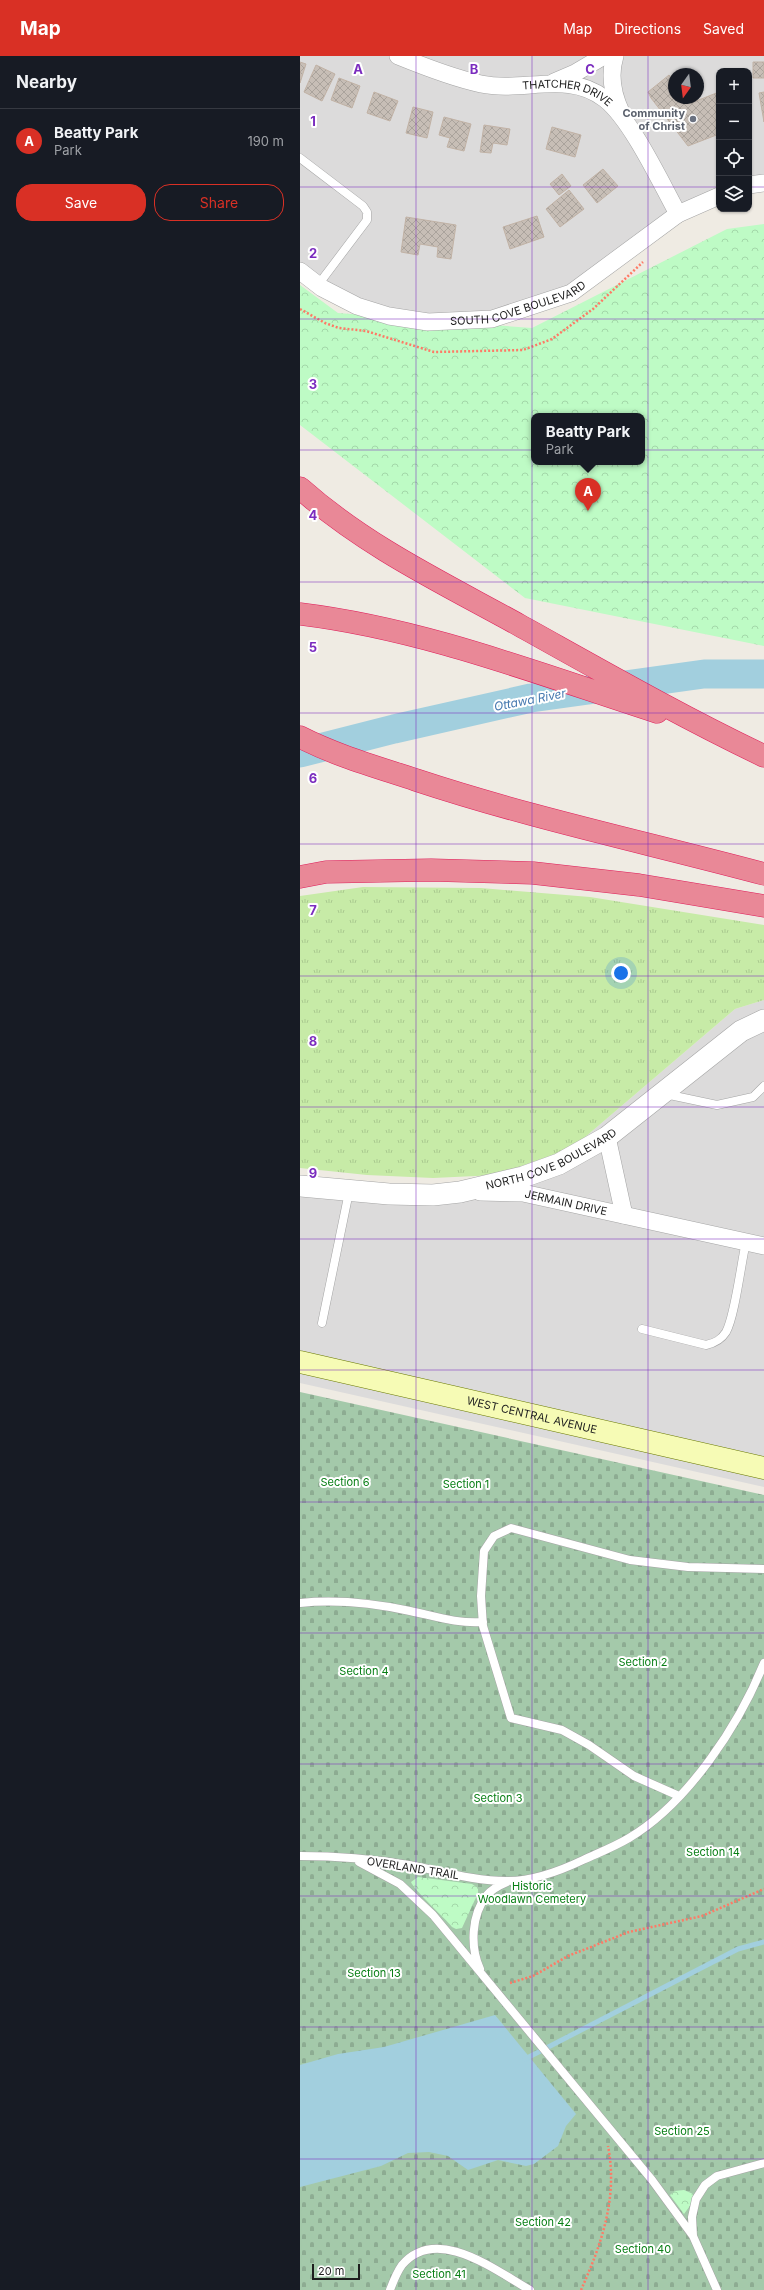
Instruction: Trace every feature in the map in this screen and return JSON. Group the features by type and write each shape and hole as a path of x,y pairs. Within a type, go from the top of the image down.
{"highway":[{"path":"300,488 321,506 413,569 504,617 706,728 764,756"},
{"path":"300,614 340,619 402,632 454,646 706,728"},
{"path":"300,737 328,751 460,795 557,823 764,874"},
{"path":"300,877 326,872 423,870 533,873 639,885 764,906"}],"main road":[{"name":"WEST CENTRAL AVENUE","path":"300,1362 764,1468"}],"street":[{"name":"THATCHER DRIVE","path":"398,56 440,72 482,84 515,87 552,83 582,85 605,99 624,118 678,214"},
{"path":"552,83 575,73 604,56"},
{"path":"616,56 612,74 613,90 624,118"},
{"path":"752,185 764,183"},
{"name":"SOUTH COVE BOULEVARD","path":"300,271 318,285 357,306 389,316 428,322 492,319 571,293 678,214 716,197"},
{"name":"NORTH COVE BOULEVARD","path":"300,1186 349,1191 433,1195 460,1192 523,1177 560,1164 606,1137 740,1032 764,1020"},
{"name":"JERMAIN DRIVE","path":"606,1137 624,1215"},
{"name":"JERMAIN DRIVE","path":"460,1192 522,1193 764,1246"}],"lane":[{"path":"300,158 368,212 366,220 318,285"},
{"path":"662,1093 717,1105 753,1097 764,1086"},
{"path":"322,1323 349,1191"},
{"path":"642,1329 706,1345 714,1344 721,1339 726,1331 731,1316 746,1242"},
{"path":"679,1796 634,1776 589,1745 562,1730 511,1718 482,1622 484,1552 494,1536 511,1528 630,1560 688,1568 764,1569"},
{"path":"300,1603 338,1600 365,1603 464,1622 482,1622"},
{"name":"OVERLAND TRAIL","path":"300,1856 378,1860 449,1874 508,1881 551,1873 630,1838 645,1827 679,1796 713,1755 731,1727 764,1663"},
{"path":"343,1858 374,1868 411,1894 443,1927 652,2180 693,2236 717,2290"},
{"path":"483,1977 474,1952 474,1928 481,1906 487,1895 508,1881"},
{"path":"693,2236 694,2208 700,2191 705,2185 726,2172 764,2163"},
{"path":"390,2290 397,2275 409,2259 428,2250 443,2249 467,2254 530,2290"}],"path":[{"path":"510,1983 533,1976 568,1956 629,1932 697,1917 764,1889"},
{"path":"582,2290 600,2243 610,2209 612,2184 610,2157 600,2118"}],"shaded area":[{"path":"300,56 764,56 764,183 752,185 752,68 716,68 716,198 571,293 492,319 389,316 300,271"},
{"path":"764,1000 764,1487 300,1383 300,1181 433,1186 497,1175 584,1138 735,1009"}],"green space":[{"path":"764,224 764,646 525,598 300,425 300,285 338,313 532,328 727,229"},
{"path":"363,887 481,888 590,897 764,925 764,1000 735,1009 584,1138 558,1153 497,1175 433,1178 367,1175 300,1168 300,896"},
{"name":"Historic Woodlawn Cemetery","path":"300,1392 764,1495 764,2290 300,2290"},
{"path":"418,1877 472,1884 478,1888 478,1893 462,1928 456,1929 452,1927 417,1891 411,1882"},
{"path":"684,2190 693,2194 692,2203 684,2214 670,2195 675,2191"}],"water":[{"path":"495,2015 576,2114 566,2126 558,2146 534,2164 526,2166 498,2160 468,2170 448,2156 429,2152 408,2153 381,2166 300,2187 300,2065 338,2054 384,2047"}],"building":[{"path":"300,62 306,64 300,83"},
{"path":"753,62 764,62 764,78 753,78"},
{"path":"316,65 335,74 322,101 304,92"},
{"name":"Community of Christ","path":"668,76 668,104 704,104 704,98 716,93 716,135 688,146 648,92"},
{"path":"339,78 360,86 352,108 331,100"},
{"path":"374,92 398,101 390,121 367,113"},
{"path":"764,92 764,122 759,93"},
{"path":"413,107 433,112 427,138 406,133"},
{"path":"444,117 471,124 464,151 447,147 450,138 439,135"},
{"path":"484,125 510,129 507,145 493,143 491,153 480,152"},
{"path":"552,127 581,135 575,157 546,149"},
{"path":"603,169 618,186 597,203 583,185"},
{"path":"562,174 571,186 559,195 550,184"},
{"path":"569,190 584,209 560,227 546,209"},
{"path":"537,216 544,237 510,249 503,227"},
{"path":"406,217 456,225 451,259 437,257 438,247 420,244 418,255 401,252"}],"waterway":[{"name":"Ottawa River","path":"300,753 394,729 531,698 704,674 764,674"},
{"path":"525,2059 738,1949 764,1942"}],"place":[{"name":"Community of Christ","path":"693,119"},
{"name":"Beatty Park","path":"588,511"}],"park label":[{"name":"Section 6","path":"345,1482"},
{"name":"Section 1","path":"466,1484"},
{"name":"Section 2","path":"643,1662"},
{"name":"Section 4","path":"364,1671"},
{"name":"Section 3","path":"498,1798"},
{"name":"Section 14","path":"713,1852"},
{"name":"Section 13","path":"374,1973"},
{"name":"Section 25","path":"682,2131"},
{"name":"Section 42","path":"543,2222"},
{"name":"Section 40","path":"643,2249"},
{"name":"Section 41","path":"439,2274"}]}
